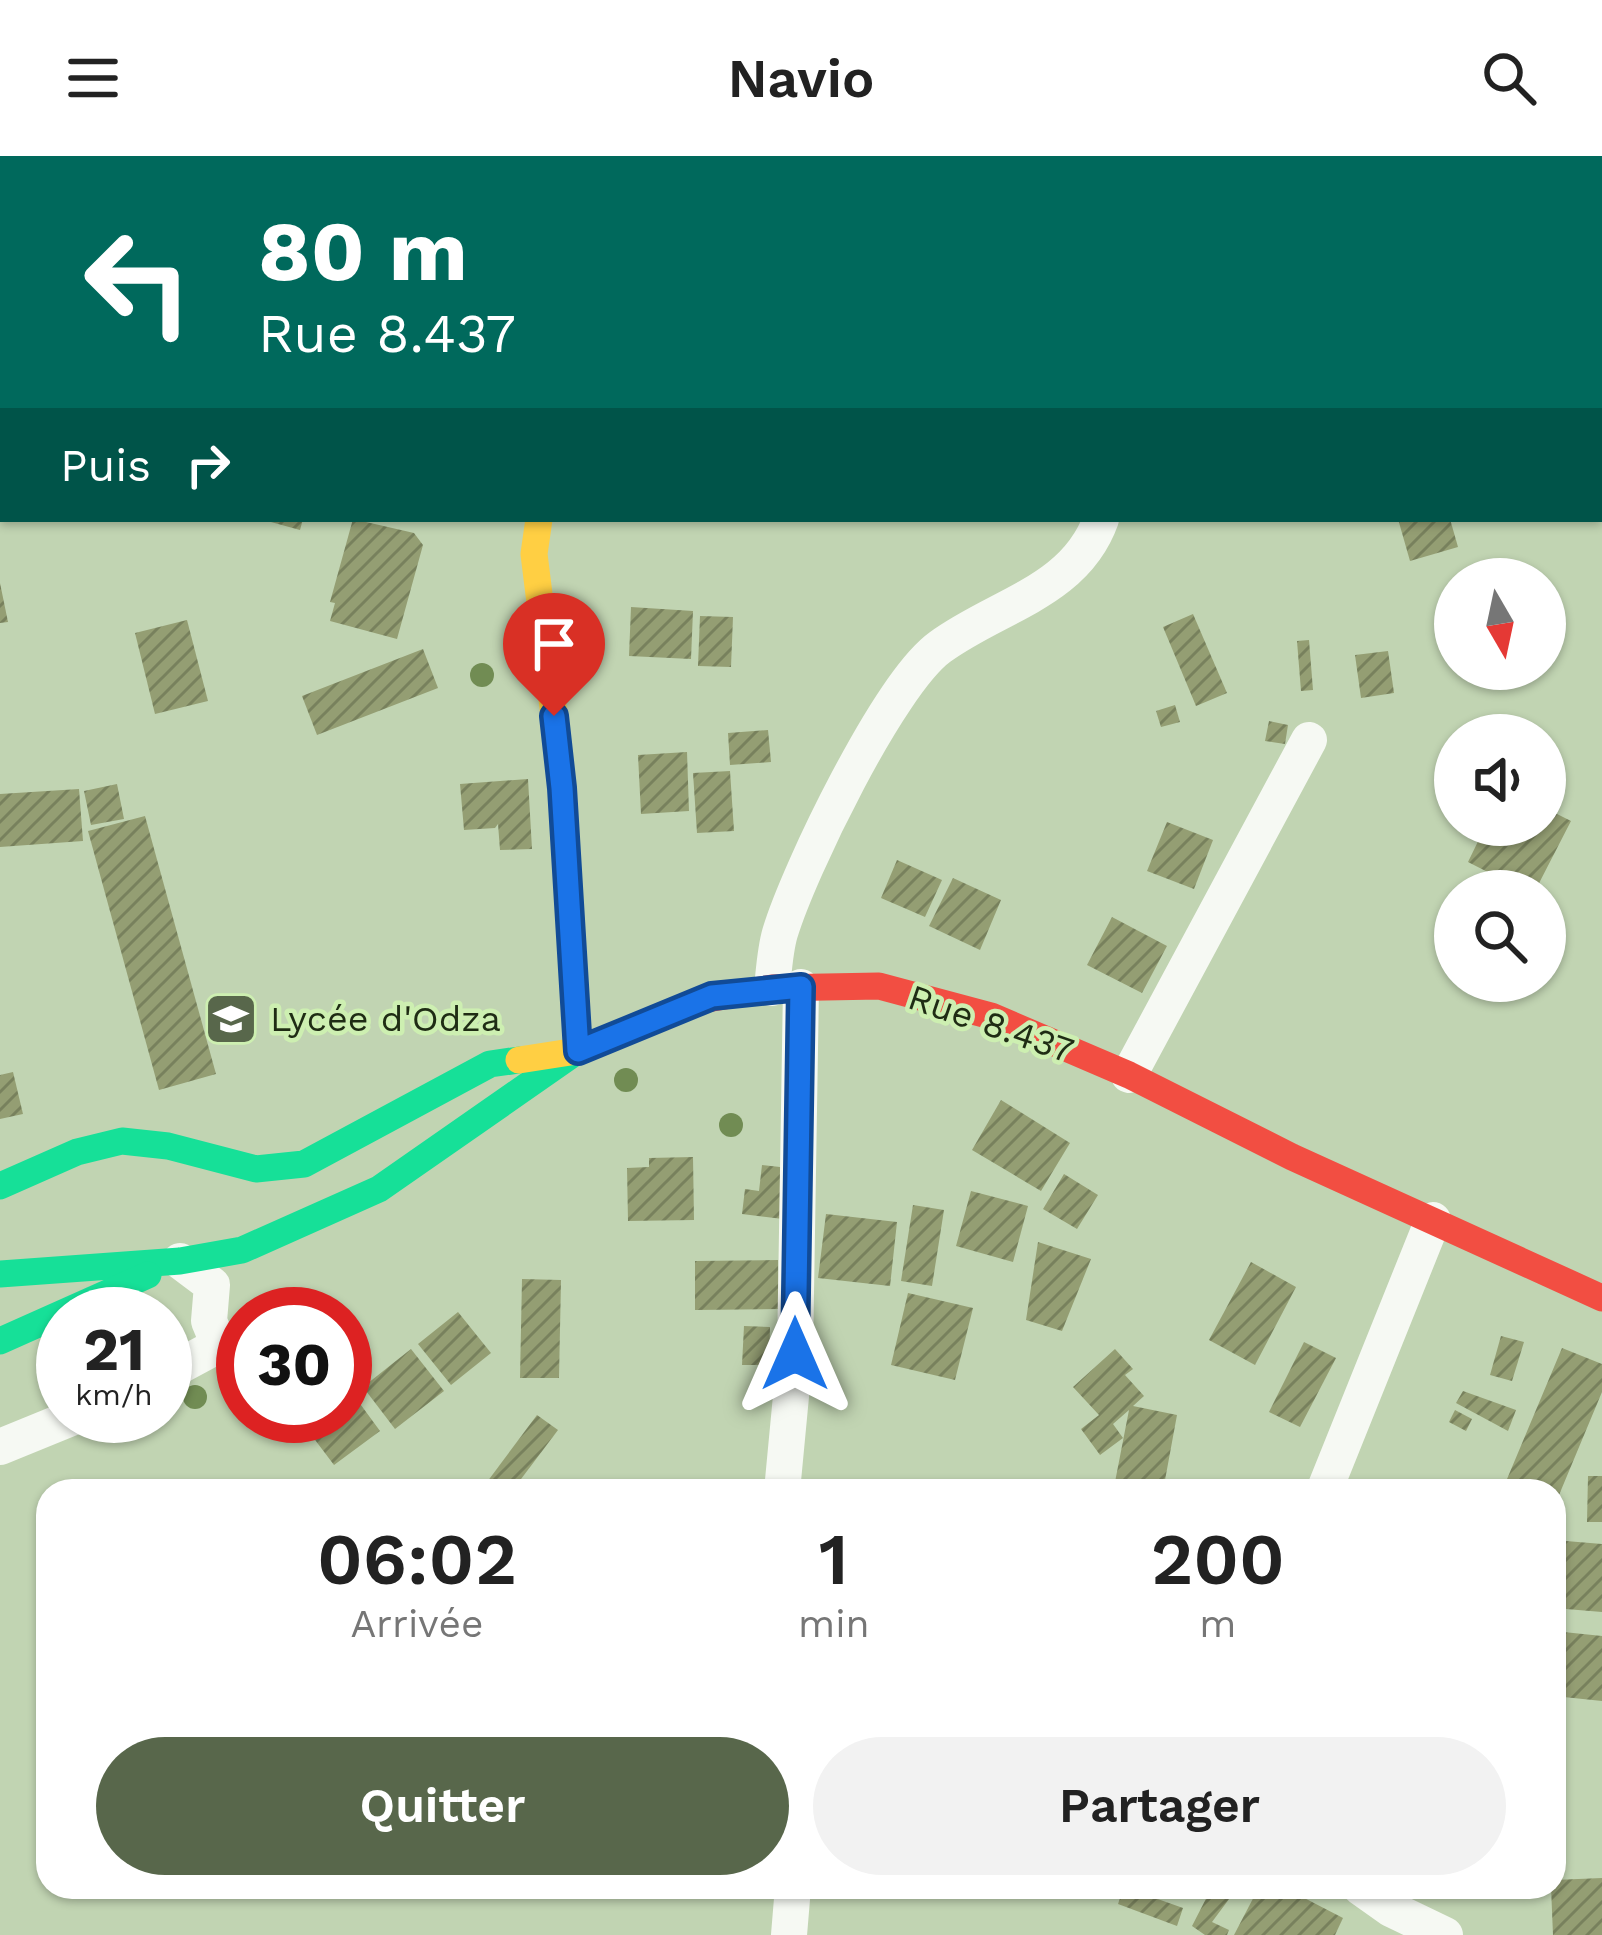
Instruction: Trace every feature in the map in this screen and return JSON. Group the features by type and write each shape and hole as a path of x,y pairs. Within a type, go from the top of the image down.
{"main road":[{"path":"0,1186 105,1144 124,1141 151,1143 256,1171 281,1171 304,1164 490,1064 578,1051 562,788 534,554 539,522"},
{"name":"Rue 8.437","path":"0,1274 180,1261 242,1250 380,1189 578,1051 712,996 786,987 879,986 991,1016 1129,1075 1292,1157 1602,1298"},
{"name":"Rue 8.437","path":"0,1341 180,1261"}],"street":[{"path":"783,1479 795,1354 786,987 779,935 809,861 875,733 905,686 938,648 1066,573 1088,550 1100,522"},
{"path":"1129,1075 1310,740"},
{"path":"1329,1479 1433,1220"},
{"path":"180,1261 212,1285 209,1321 219,1346 192,1360"},
{"path":"0,1447 36,1432"},
{"path":"789,1935 792,1899"},
{"path":"1377,1899 1445,1935"}],"building":[{"path":"271,522 302,522 300,530"},
{"path":"352,522 414,533 423,545 397,639 330,621 335,603 330,602"},
{"path":"1399,522 1451,522 1458,547 1410,561"},
{"path":"0,583 8,622 0,623"},
{"path":"631,607 693,611 691,659 629,656"},
{"path":"1193,614 1227,693 1196,706 1163,627"},
{"path":"700,616 733,617 731,667 698,666"},
{"path":"187,620 208,701 155,714 135,633"},
{"path":"1309,640 1313,690 1301,691 1297,641"},
{"path":"423,649 438,688 317,735 302,696"},
{"path":"1388,651 1394,693 1361,698 1355,655"},
{"path":"1175,705 1180,722 1161,727 1156,711"},
{"path":"1269,721 1288,725 1285,744 1265,741"},
{"path":"768,730 771,762 730,765 728,733"},
{"path":"687,752 689,811 641,814 638,755"},
{"path":"730,771 734,831 697,833 693,773"},
{"path":"528,779 532,849 500,850 498,824 464,830 460,784"},
{"path":"117,784 124,819 91,825 84,791"},
{"path":"79,789 83,841 0,847 0,794"},
{"path":"145,816 216,1074 159,1090 88,831"},
{"path":"1167,822 1213,840 1194,889 1147,871"},
{"path":"1476,846 1558,846 1546,870 1484,870 1468,862"},
{"path":"897,860 942,880 925,917 881,898"},
{"path":"953,878 1001,900 980,950 929,926"},
{"path":"1112,917 1167,946 1142,993 1087,965"},
{"path":"13,1072 23,1114 0,1119 0,1075"},
{"path":"1001,1100 1070,1143 1041,1191 972,1150"},
{"path":"693,1157 694,1220 628,1221 627,1168 649,1167 649,1158"},
{"path":"762,1165 789,1168 783,1219 742,1214 745,1189 759,1191"},
{"path":"1064,1174 1098,1195 1077,1229 1043,1209"},
{"path":"971,1191 1028,1206 1013,1262 956,1246"},
{"path":"913,1205 944,1210 932,1286 901,1281"},
{"path":"826,1214 897,1222 890,1286 818,1278"},
{"path":"1038,1242 1091,1259 1062,1331 1026,1320"},
{"path":"778,1260 779,1309 695,1310 695,1261"},
{"path":"1251,1262 1296,1287 1255,1365 1209,1340"},
{"path":"522,1279 561,1280 559,1378 520,1378"},
{"path":"908,1293 973,1308 955,1380 891,1365"},
{"path":"458,1312 491,1353 451,1385 418,1344"},
{"path":"744,1326 770,1327 769,1365 742,1365"},
{"path":"1501,1336 1524,1342 1512,1381 1490,1375"},
{"path":"1304,1342 1336,1358 1300,1427 1269,1412"},
{"path":"1562,1348 1602,1364 1602,1392 1566,1479 1507,1479"},
{"path":"411,1349 444,1391 395,1429 372,1399 372,1380"},
{"path":"1115,1349 1133,1369 1125,1375 1144,1396 1133,1406 1177,1415 1165,1479 1116,1479 1129,1410 1113,1424 1123,1438 1100,1455 1081,1429 1099,1415 1073,1387"},
{"path":"1463,1391 1516,1410 1508,1431 1456,1403"},
{"path":"1455,1410 1472,1419 1466,1431 1449,1422"},
{"path":"537,1415 558,1430 521,1479 489,1479"},
{"path":"317,1443 364,1443 334,1465"},
{"path":"1588,1476 1602,1476 1602,1522 1587,1522"},
{"path":"1566,1541 1602,1544 1602,1612 1566,1609"},
{"path":"1566,1632 1602,1636 1602,1701 1566,1697"},
{"path":"1602,1878 1602,1935 1553,1935 1552,1899 1566,1899 1566,1880"},
{"path":"1120,1899 1158,1899 1183,1908 1177,1926 1118,1904"},
{"path":"1206,1899 1229,1899 1212,1922 1229,1930 1227,1935 1205,1935 1192,1926"},
{"path":"1253,1899 1306,1899 1343,1918 1335,1935 1234,1935"}],"traffic: fast":[{"path":"0,1274 180,1261 242,1250 379,1189 577,1051 701,1000"},
{"path":"0,1186 77,1152 122,1141 168,1146 256,1169 304,1164 490,1064 519,1060"},
{"path":"0,1341 148,1275"}],"traffic: slow":[{"path":"519,1060 577,1051 563,788 534,554 539,522"}],"traffic: jam":[{"path":"701,1000 772,988 879,986 991,1016 1129,1075 1292,1157 1602,1298"}],"place":[{"name":"Lycée d'Odza","path":"231,1019"}],"route":[{"path":"554,716 578,1051 712,996 801,987 795,1354"}]}
